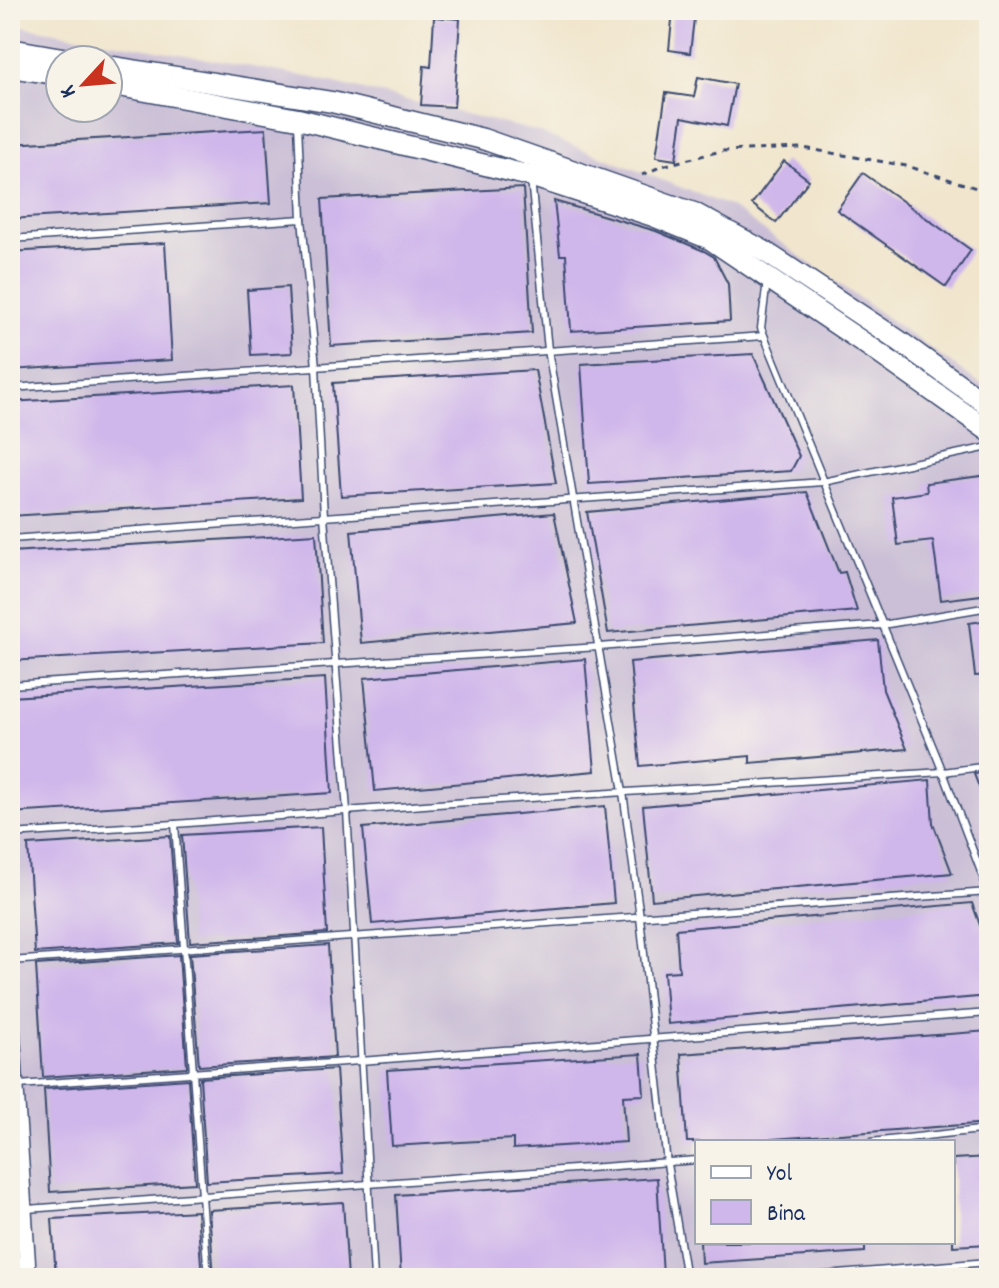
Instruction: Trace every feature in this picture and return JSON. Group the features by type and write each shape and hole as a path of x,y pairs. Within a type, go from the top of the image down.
{"main road":[{"path":"10,49 44,55"},
{"path":"10,67 44,72"},
{"path":"124,69 332,102 483,139 694,213 773,268 989,431"},
{"path":"124,87 298,119 530,176 653,216 773,268 898,340 989,406"}],"street":[{"path":"10,1006 12,1085 28,1278"}],"lane":[{"path":"298,119 302,219 316,367 334,665 347,811 374,1278"},
{"path":"530,176 548,350 623,792 667,1164 686,1278"},
{"path":"10,239 302,219"},
{"path":"10,961 989,892 761,328 773,268"},
{"path":"10,388 764,336"},
{"path":"10,539 823,482 989,447"},
{"path":"10,685 599,647 882,625 989,607"},
{"path":"10,834 943,772 989,766"},
{"path":"175,824 208,1278"},
{"path":"12,1085 989,1013"},
{"path":"889,1140 989,1129"},
{"path":"23,1209 695,1160"},
{"path":"787,1278 989,1262"}],"path":[{"path":"617,186 662,166 721,151 803,148 907,166 989,192"}],"shaded area":[{"path":"10,24 123,44 44,44 44,124 124,124 124,44 314,78 535,131 729,206 989,390 989,1278 10,1278"}],"building":[{"path":"673,10 695,10 690,53 669,50"},
{"path":"434,17 460,19 454,107 421,105 424,66 431,67"},
{"path":"698,77 735,84 727,126 682,117 676,160 656,157 666,93 694,97"},
{"path":"266,129 271,203 10,219 10,144"},
{"path":"784,161 809,180 776,223 752,204"},
{"path":"863,173 971,250 946,287 837,210"},
{"path":"523,188 532,333 331,346 322,199"},
{"path":"554,201 656,231 714,257 728,284 730,321 571,331 566,255 560,255"},
{"path":"165,243 172,360 10,370 10,252"},
{"path":"288,287 292,353 251,355 247,290"},
{"path":"753,354 799,456 791,471 589,484 581,364"},
{"path":"535,370 556,483 341,496 333,383"},
{"path":"294,385 301,498 10,516 10,402"},
{"path":"989,475 989,594 941,600 933,541 898,545 892,497 927,492 926,483"},
{"path":"807,492 839,573 845,572 857,611 608,633 587,512"},
{"path":"554,513 577,623 361,643 351,531"},
{"path":"316,534 323,643 10,661 10,552"},
{"path":"989,620 989,675 975,676 969,623"},
{"path":"878,640 883,690 907,749 750,763 750,756 640,766 630,662"},
{"path":"585,659 595,771 375,791 364,678"},
{"path":"325,678 332,793 11,813 10,697"},
{"path":"989,772 989,810 988,810 974,774"},
{"path":"930,780 933,823 952,873 652,900 643,806"},
{"path":"605,806 614,903 372,924 363,828"},
{"path":"321,827 327,933 190,942 182,835"},
{"path":"170,836 178,943 35,953 28,845"},
{"path":"972,903 989,950 989,996 668,1024 664,972 679,971 676,929"},
{"path":"328,945 335,1057 199,1066 190,954"},
{"path":"179,955 187,1067 43,1077 36,965"},
{"path":"989,1031 989,1123 759,1140 687,1142 681,1054"},
{"path":"641,1054 644,1095 623,1096 626,1142 513,1149 513,1139 392,1146 387,1070"},
{"path":"336,1069 343,1174 207,1182 200,1078"},
{"path":"188,1079 195,1183 50,1192 44,1089"},
{"path":"989,1157 989,1244 953,1246 955,1159"},
{"path":"657,1178 663,1275 619,1278 401,1278 396,1195"},
{"path":"343,1202 348,1278 214,1278 209,1210"},
{"path":"197,1211 202,1278 56,1278 52,1219"},
{"path":"700,1244 865,1244 865,1252 701,1263"}]}
